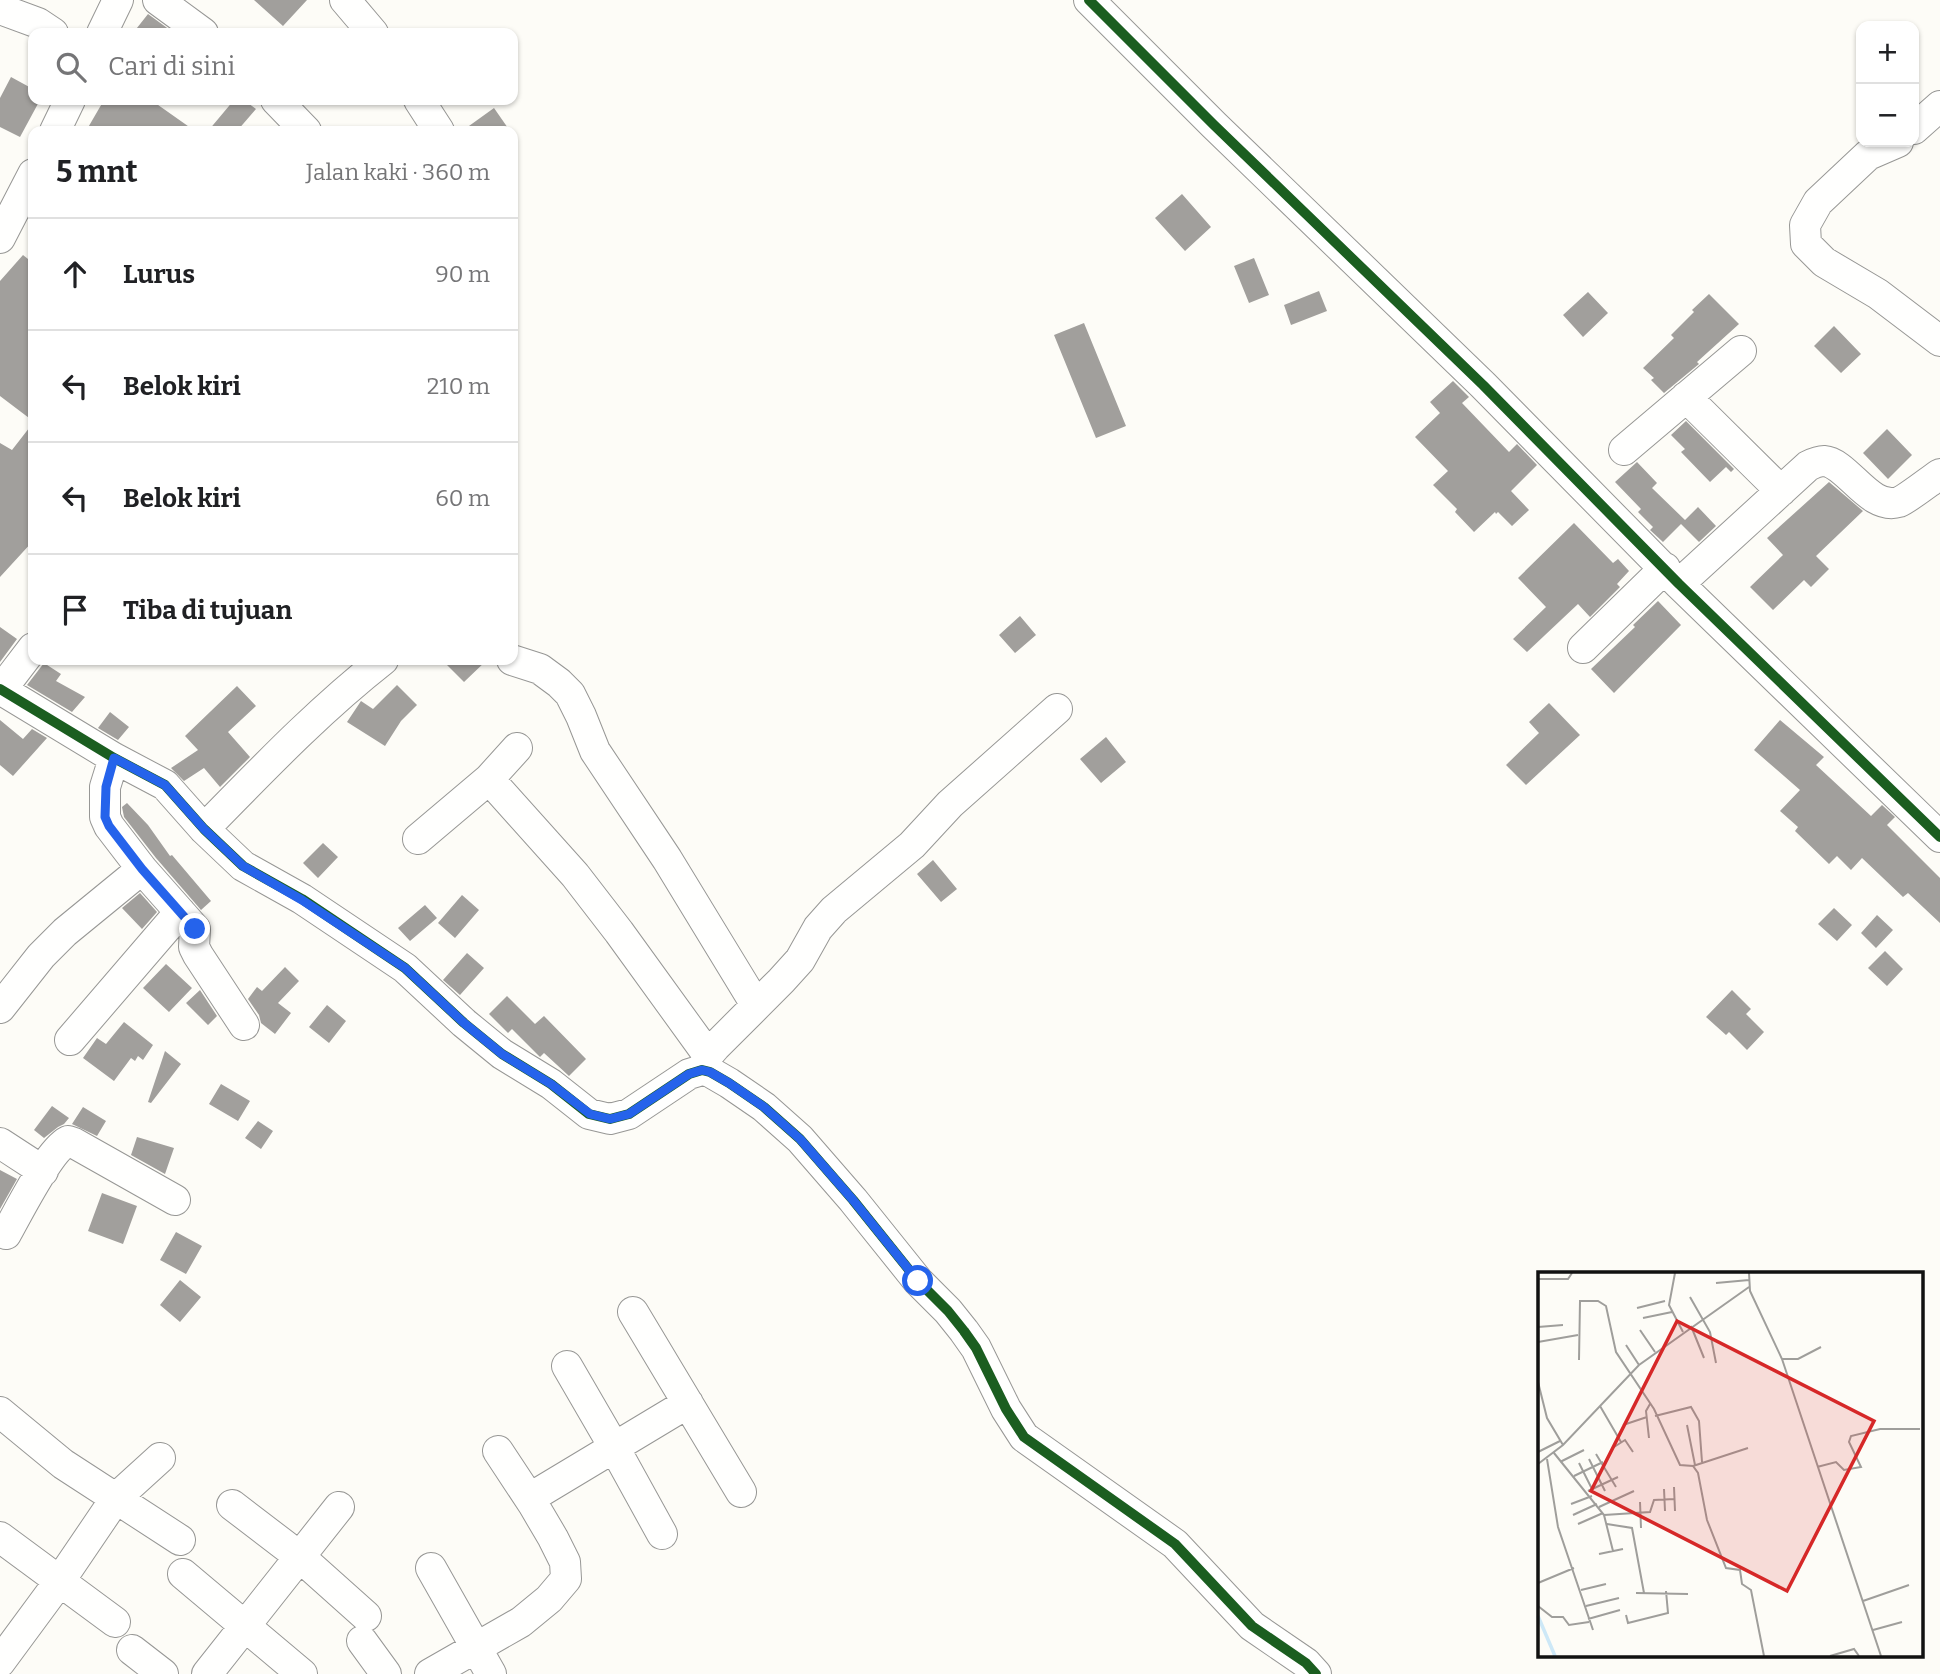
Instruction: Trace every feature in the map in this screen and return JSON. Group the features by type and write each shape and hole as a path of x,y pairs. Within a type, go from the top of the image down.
{"street":[{"path":"104,28 118,0"},
{"path":"158,0 196,28"},
{"path":"345,0 369,28"},
{"path":"1089,0 1940,837"},
{"path":"0,9 46,28"},
{"path":"57,126 68,105"},
{"path":"281,105 301,126"},
{"path":"422,105 436,126"},
{"path":"1919,125 1940,106"},
{"path":"1886,147 1868,155 1818,202 1805,225 1806,244 1824,262 1878,294 1940,341"},
{"path":"0,239 28,184"},
{"path":"1624,450 1741,351"},
{"path":"1686,397 1781,491"},
{"path":"1583,648 1781,491 1808,466 1822,461 1834,464 1881,501 1898,502 1940,474"},
{"path":"28,654 1,689 114,758 165,785 204,829 243,866 302,900 405,968 502,1054 551,1084 590,1114 610,1119 629,1114 705,1063 800,960 818,928 834,910 912,845 950,804 1057,709"},
{"path":"518,662 540,669 570,694 595,751 667,859 756,1005"},
{"path":"204,829 295,736 377,665"},
{"path":"418,839 489,779 517,748"},
{"path":"114,758 106,787 105,817 109,826 142,869 195,929 194,947 198,955 244,1025"},
{"path":"489,779 575,875 619,932 710,1072 764,1107 809,1149 918,1281 948,1311 976,1348 1006,1409 1024,1437 1175,1544 1252,1626 1306,1663 1316,1674"},
{"path":"0,1008 41,956 65,932 142,869"},
{"path":"69,1040 180,912"},
{"path":"6,1234 43,1171 59,1148 68,1141 175,1200"},
{"path":"0,1143 43,1171"},
{"path":"633,1312 741,1492"},
{"path":"566,1366 662,1534"},
{"path":"533,1504 533,1499 539,1492 688,1403"},
{"path":"0,1412 63,1464 180,1540"},
{"path":"430,1674 521,1622 549,1599 566,1579 565,1562 553,1538 498,1451"},
{"path":"1,1658 60,1582 116,1499 160,1458"},
{"path":"232,1505 300,1557 364,1628 386,1674"},
{"path":"207,1674 339,1507"},
{"path":"0,1538 115,1622"},
{"path":"431,1568 491,1674"},
{"path":"183,1574 302,1674"},
{"path":"132,1650 163,1674"}],"building":[{"path":"254,0 307,0 283,26"},
{"path":"148,14 167,28 137,28"},
{"path":"11,77 28,86 28,105 37,105 20,137 0,127 0,98"},
{"path":"101,105 158,105 188,126 89,126"},
{"path":"230,105 251,105 256,109 241,126 212,126"},
{"path":"494,108 507,126 469,126"},
{"path":"1182,194 1211,227 1185,251 1155,218"},
{"path":"23,255 28,259 28,417 0,396 0,281"},
{"path":"1254,258 1269,295 1249,303 1234,266"},
{"path":"1319,291 1327,311 1291,325 1284,305"},
{"path":"1588,292 1608,313 1583,337 1563,315"},
{"path":"1709,294 1739,324 1697,362 1699,364 1664,393 1643,368 1674,338 1671,335"},
{"path":"1084,323 1126,426 1096,438 1054,335"},
{"path":"1834,326 1861,354 1841,373 1814,346"},
{"path":"1453,381 1469,397 1462,403 1509,452 1517,444 1537,465 1511,491 1529,510 1512,526 1495,512 1474,532 1455,512 1457,509 1433,485 1448,471 1415,437 1440,413 1430,402"},
{"path":"1686,421 1734,469 1731,472 1726,467 1710,482 1681,452 1685,449 1671,435"},
{"path":"28,429 28,546 0,577 0,443 12,450"},
{"path":"1887,429 1912,455 1888,479 1863,453"},
{"path":"1637,462 1657,483 1652,488 1685,520 1698,507 1716,526 1699,542 1681,524 1663,542 1650,530 1653,527 1638,512 1641,509 1615,482"},
{"path":"1829,482 1863,511 1816,556 1829,569 1811,587 1804,580 1773,610 1750,587 1783,555 1767,538"},
{"path":"1574,523 1613,563 1618,559 1629,571 1617,584 1620,587 1590,617 1578,604 1527,652 1513,639 1546,607 1518,578"},
{"path":"1658,601 1681,625 1614,693 1591,669"},
{"path":"1020,616 1036,635 1015,653 999,635"},
{"path":"0,627 17,639 0,662"},
{"path":"42,665 47,665 61,674 56,681 85,697 72,712 27,685"},
{"path":"447,665 482,665 464,682"},
{"path":"397,685 417,705 401,721 385,746 347,722 361,701 373,709"},
{"path":"237,686 256,706 228,732 250,757 220,787 204,768 184,781 171,768 198,750 185,736"},
{"path":"1549,703 1580,735 1526,785 1506,765 1539,733 1529,722"},
{"path":"110,712 129,727 118,740 98,728"},
{"path":"0,720 23,739 32,729 47,738 13,776 0,765"},
{"path":"1780,720 1824,757 1816,765 1871,816 1882,805 1895,817 1887,825 1940,878 1940,923 1908,893 1903,897 1862,858 1851,870 1837,856 1829,864 1795,831 1798,827 1780,811 1800,790 1754,750"},
{"path":"1106,737 1126,762 1101,783 1080,759"},
{"path":"127,803 211,901 201,910 124,817 122,807"},
{"path":"323,843 338,857 318,878 303,863"},
{"path":"933,860 957,889 941,902 917,874"},
{"path":"140,893 157,912 142,929 122,908"},
{"path":"462,895 479,910 455,938 438,923"},
{"path":"425,905 437,918 410,941 398,928"},
{"path":"1834,908 1852,925 1837,941 1818,924"},
{"path":"1877,915 1893,930 1876,948 1861,933"},
{"path":"1885,951 1903,969 1887,986 1868,968"},
{"path":"467,953 484,968 460,995 443,980"},
{"path":"166,964 192,988 169,1012 143,988"},
{"path":"285,967 299,981 278,1003 291,1013 275,1034 261,1023 248,999 257,987 262,991"},
{"path":"200,990 217,1016 208,1025 186,1003"},
{"path":"1732,990 1751,1009 1746,1014 1764,1032 1747,1050 1729,1032 1726,1035 1706,1017"},
{"path":"507,996 535,1024 544,1016 586,1059 569,1076 544,1053 540,1057 512,1029 508,1033 489,1014"},
{"path":"327,1005 346,1021 329,1043 309,1027"},
{"path":"124,1022 153,1045 143,1060 138,1056 135,1061 131,1058 114,1081 83,1058 97,1038 106,1044"},
{"path":"165,1051 181,1064 151,1103 148,1102"},
{"path":"221,1084 250,1101 238,1121 209,1104"},
{"path":"52,1106 69,1118 44,1138 34,1130"},
{"path":"83,1107 106,1121 97,1136 72,1124"},
{"path":"258,1121 273,1131 261,1149 245,1138"},
{"path":"137,1137 174,1148 165,1174 131,1155"},
{"path":"0,1170 17,1179 0,1209"},
{"path":"102,1193 137,1206 123,1244 88,1231"},
{"path":"176,1232 202,1246 186,1274 160,1260"},
{"path":"180,1280 201,1297 180,1322 160,1305"}],"cycle path":[{"path":"1089,0 1483,385 1679,584 1940,837"},
{"path":"0,689 114,758 165,785 204,829 243,866 302,899 405,968 502,1054 551,1084 589,1114 610,1119 629,1114 689,1074 702,1070 729,1083 764,1107 800,1139 918,1281 964,1331 1024,1437 1175,1544 1252,1626 1306,1663 1316,1674"}],"route":[{"path":"195,929 142,869 109,826 104,809 106,787 114,758 165,785 204,829 243,866 302,900 405,968 502,1054 551,1084 590,1114 610,1119 629,1114 689,1074 702,1070 729,1083 764,1107 800,1139 918,1281"}]}
